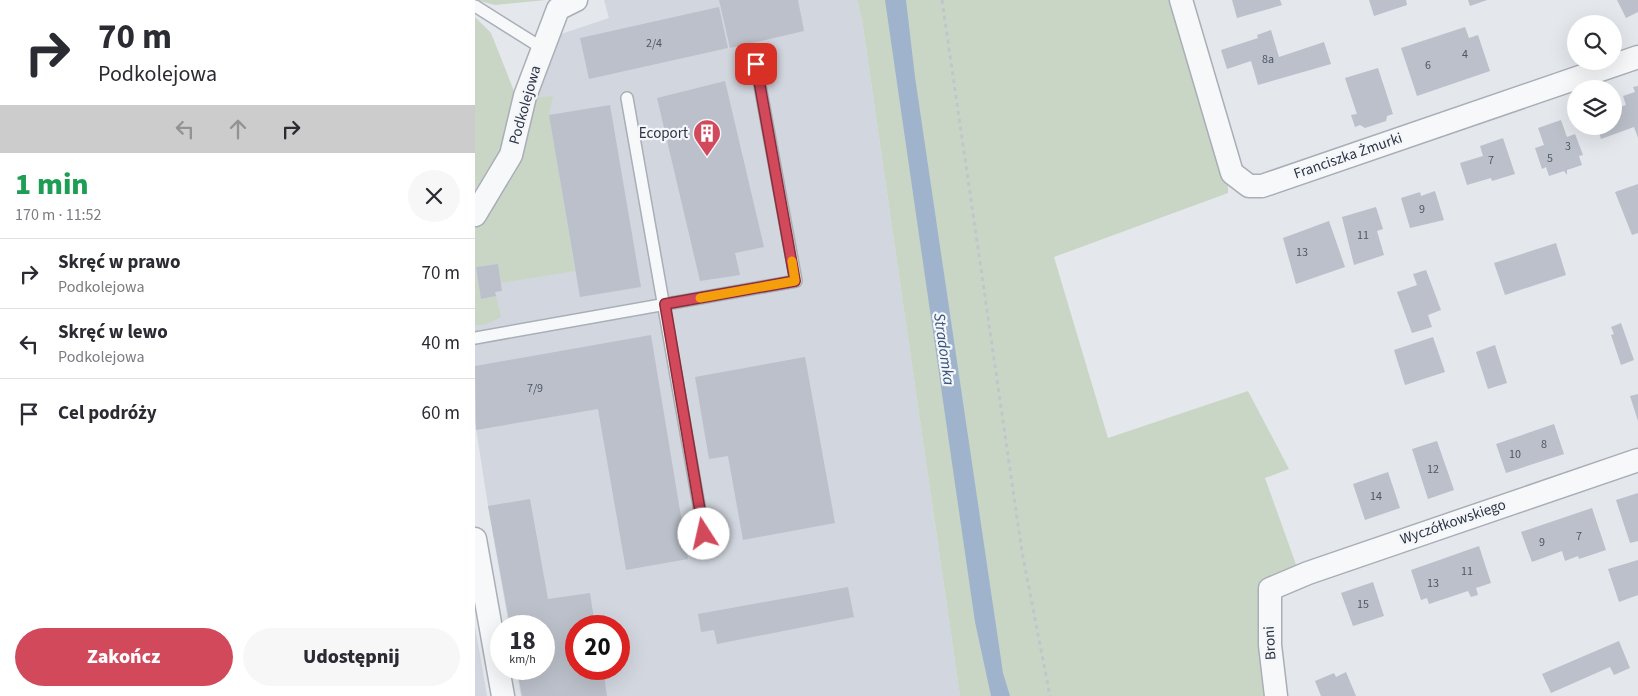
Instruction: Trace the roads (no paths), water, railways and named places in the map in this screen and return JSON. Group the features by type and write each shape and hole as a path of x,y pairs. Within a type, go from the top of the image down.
{"street":[{"name":"Podkolejowa","path":"475,215 511,155 525,96 558,9 576,0"},
{"name":"Franciszka Żmurki","path":"1181,0 1232,173 1249,186 1261,186 1638,57"},
{"name":"Wyczółkowskiego","path":"1270,589 1343,560 1638,460"},
{"path":"475,539 503,696"},
{"name":"Broni","path":"1270,589 1270,645 1276,696"}],"lane":[{"path":"475,6 542,48"},
{"path":"475,338 795,281 756,64"},
{"path":"627,98 665,304 704,534"}],"water":[{"name":"Stradomka","path":"885,0 906,0 915,77 1003,673 1010,696 991,696 975,622"}],"place":[{"name":"Ecoport","path":"707,157"}]}
